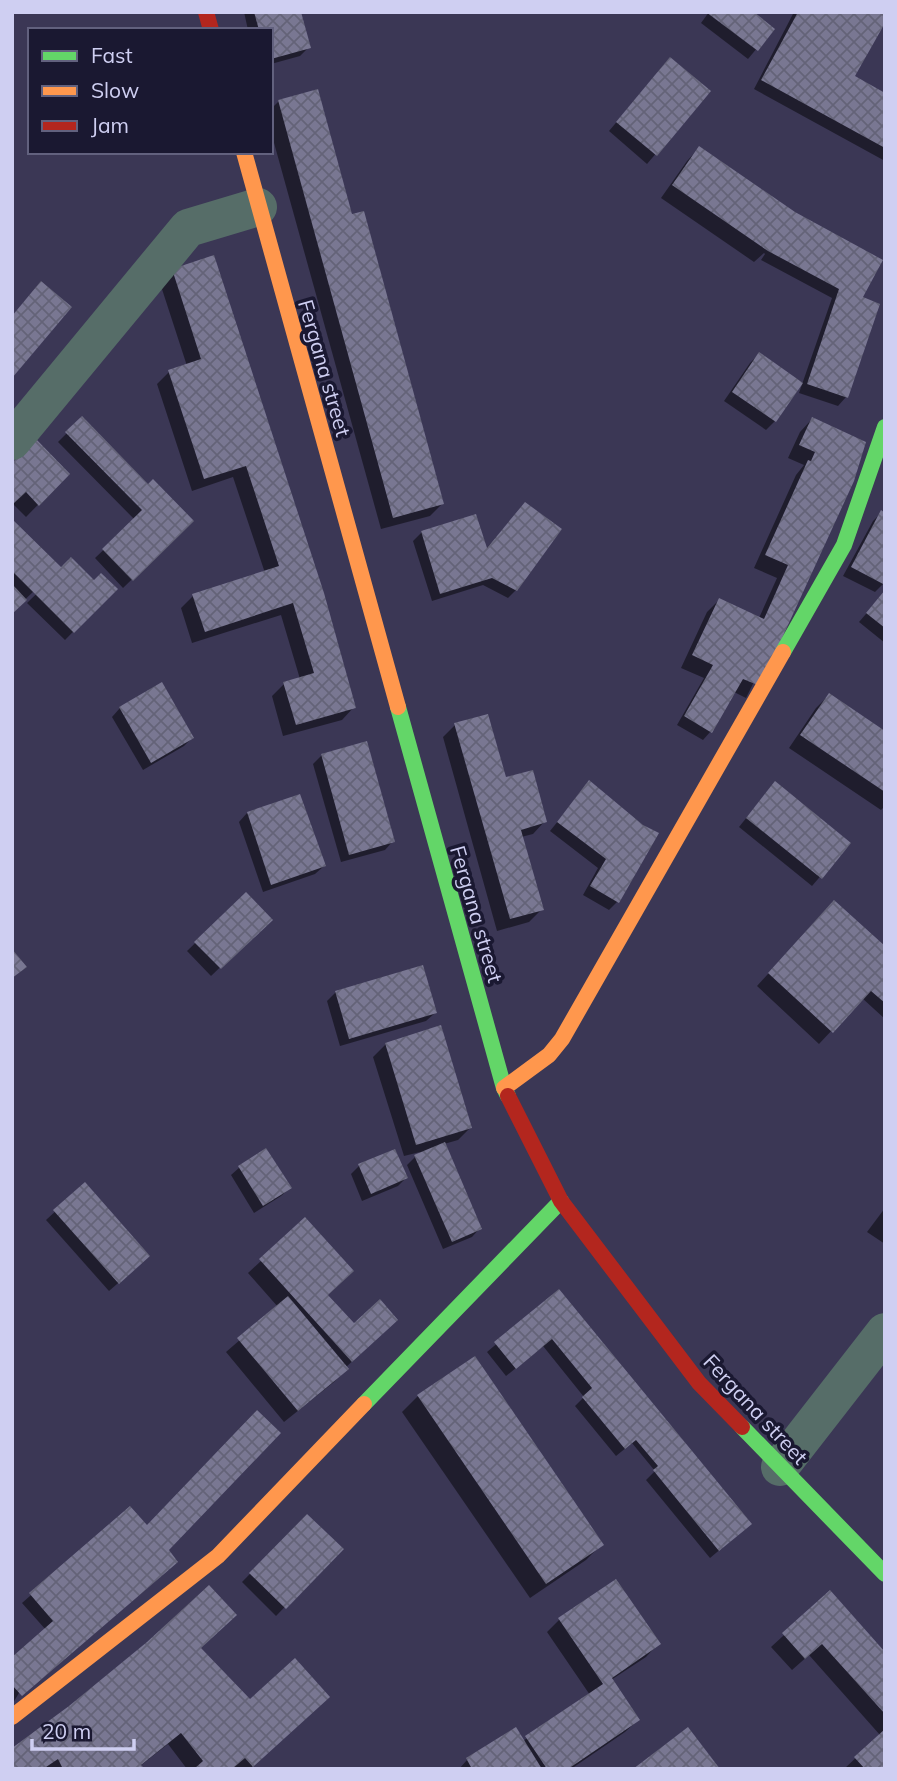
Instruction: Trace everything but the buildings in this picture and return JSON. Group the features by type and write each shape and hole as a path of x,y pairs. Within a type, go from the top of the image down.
{"street":[{"name":"Fergana street","path":"245,154 504,1088 561,1201 699,1383 885,1574"},
{"path":"12,441 188,228 258,206"},
{"path":"504,1088 549,1055 562,1039 844,545 885,427"},
{"path":"12,1717 218,1556 561,1201"},
{"path":"780,1466 885,1332"}],"traffic: fast":[{"path":"783,652 844,545 885,427"},
{"path":"398,707 508,1096"},
{"path":"364,1404 561,1201"},
{"path":"742,1427 885,1574"}],"traffic: slow":[{"path":"245,154 398,707"},
{"path":"504,1088 549,1055 562,1039 783,652"},
{"path":"12,1717 218,1556 364,1404"}],"traffic: jam":[{"path":"206,12 210,28"},
{"path":"508,1096 561,1201 699,1383 742,1427"}]}
